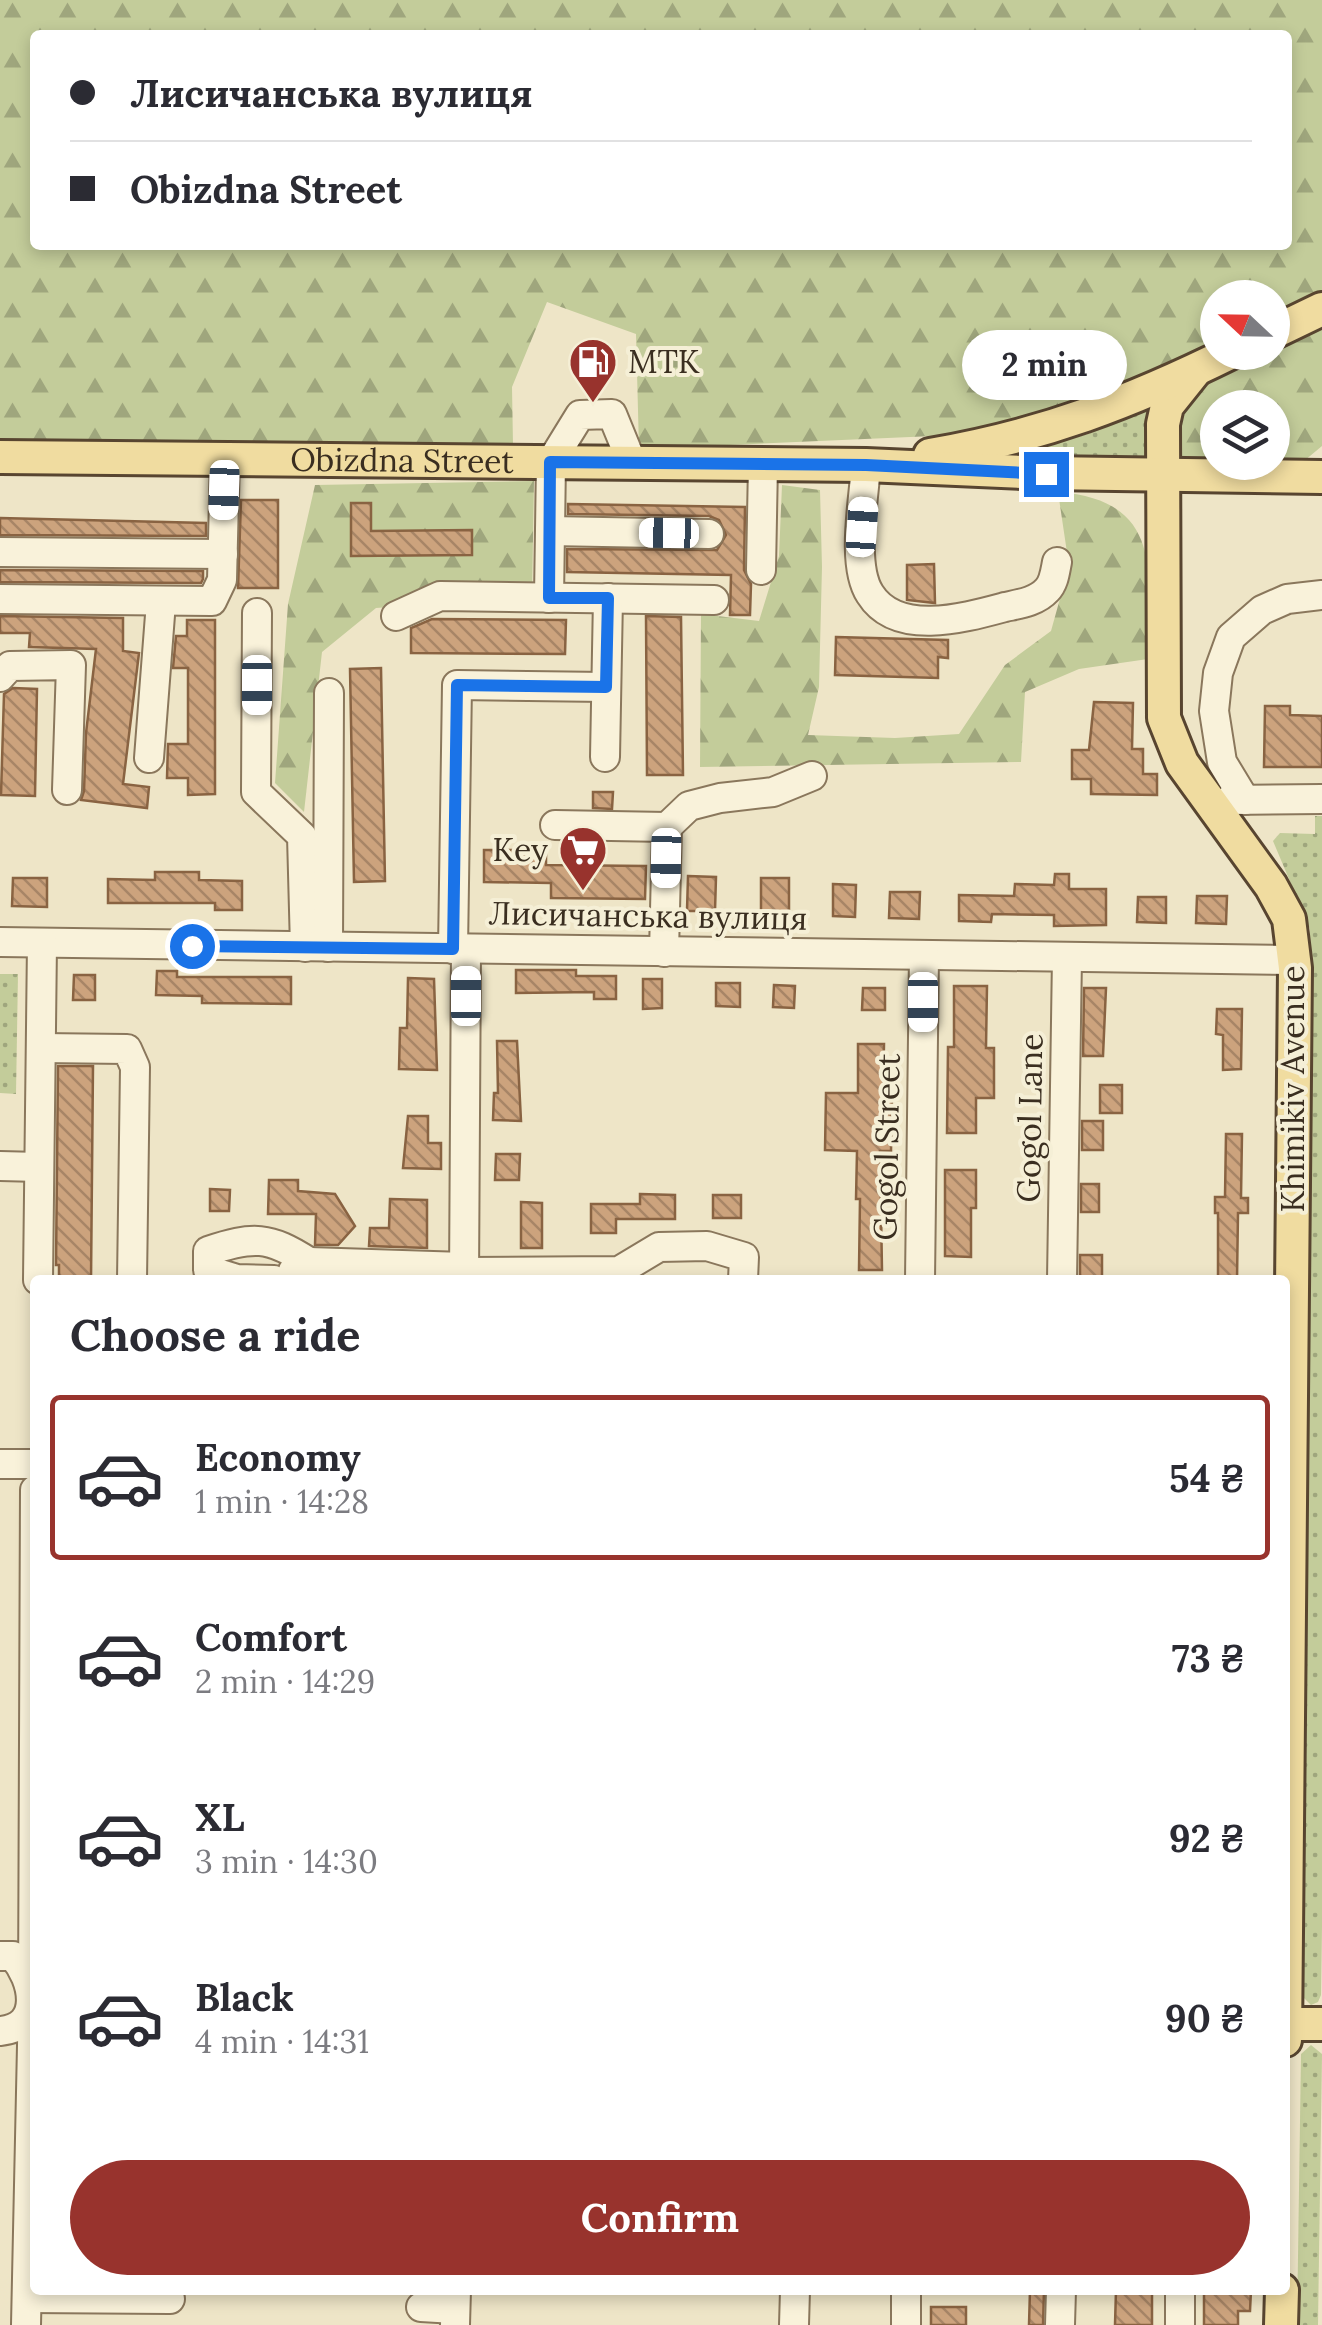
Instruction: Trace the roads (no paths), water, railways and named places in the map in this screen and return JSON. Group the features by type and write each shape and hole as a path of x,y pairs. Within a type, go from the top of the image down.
{"main road":[{"path":"1290,324 1322,309"},
{"path":"866,465 1022,437 1076,421 1200,368"},
{"name":"Khimikiv Avenue","path":"1195,370 1167,406 1162,424 1164,718 1182,763 1272,886 1288,919 1295,960 1290,1411"},
{"name":"Obizdna Street","path":"0,457 866,465 1161,476 1318,473"},
{"path":"1290,2024 1322,2024"},
{"path":"1281,2325 1282,2295"}],"street":[{"path":"549,598 550,462 580,415 612,414 632,463"},
{"path":"0,599 212,600 222,580 225,458"},
{"path":"761,570 763,464"},
{"path":"866,465 860,558 868,592 888,613 926,622 1029,602 1046,592 1057,562"},
{"path":"550,532 709,534"},
{"path":"0,552 222,554"},
{"path":"396,616 440,596 714,600"},
{"path":"1246,800 1222,762 1214,711 1218,672 1231,636 1262,610 1287,599 1322,596"},
{"path":"605,757 608,598"},
{"path":"149,758 161,602"},
{"path":"257,613 256,792 302,836 316,947"},
{"path":"0,677 10,666 71,665 68,790"},
{"path":"464,1273 457,685 606,687"},
{"path":"316,947 329,694"},
{"path":"664,952 667,828 689,806 772,792 812,776"},
{"path":"1206,800 1322,799"},
{"path":"555,826 667,828"},
{"name":"Лисичанська вулиця","path":"0,942 1295,960"},
{"path":"38,1275 42,944"},
{"name":"Gogol Street","path":"920,1275 924,955"},
{"name":"Gogol Lane","path":"1062,1275 1067,957"},
{"path":"41,1048 127,1049 135,1067 136,1272"},
{"path":"0,1166 39,1167"},
{"path":"224,1275 208,1270 203,1245 278,1242 309,1262 464,1273 573,1275"},
{"path":"628,1275 659,1247 708,1246 744,1256 744,1275"},
{"path":"284,1275 309,1262"},
{"path":"0,1464 30,1464"},
{"path":"0,1956 13,1956 25,1970 30,1986"},
{"path":"0,2031 14,2030 30,2008"},
{"path":"30,2236 26,2312 170,2299"},
{"path":"794,2325 795,2295"},
{"path":"906,2295 906,2325"},
{"path":"1060,2295 1060,2325"},
{"path":"1180,2295 1180,2325"},
{"path":"421,2307 455,2308"}],"place":[{"name":"MTK","path":"593,404"},
{"name":"Key","path":"583,892"}]}
